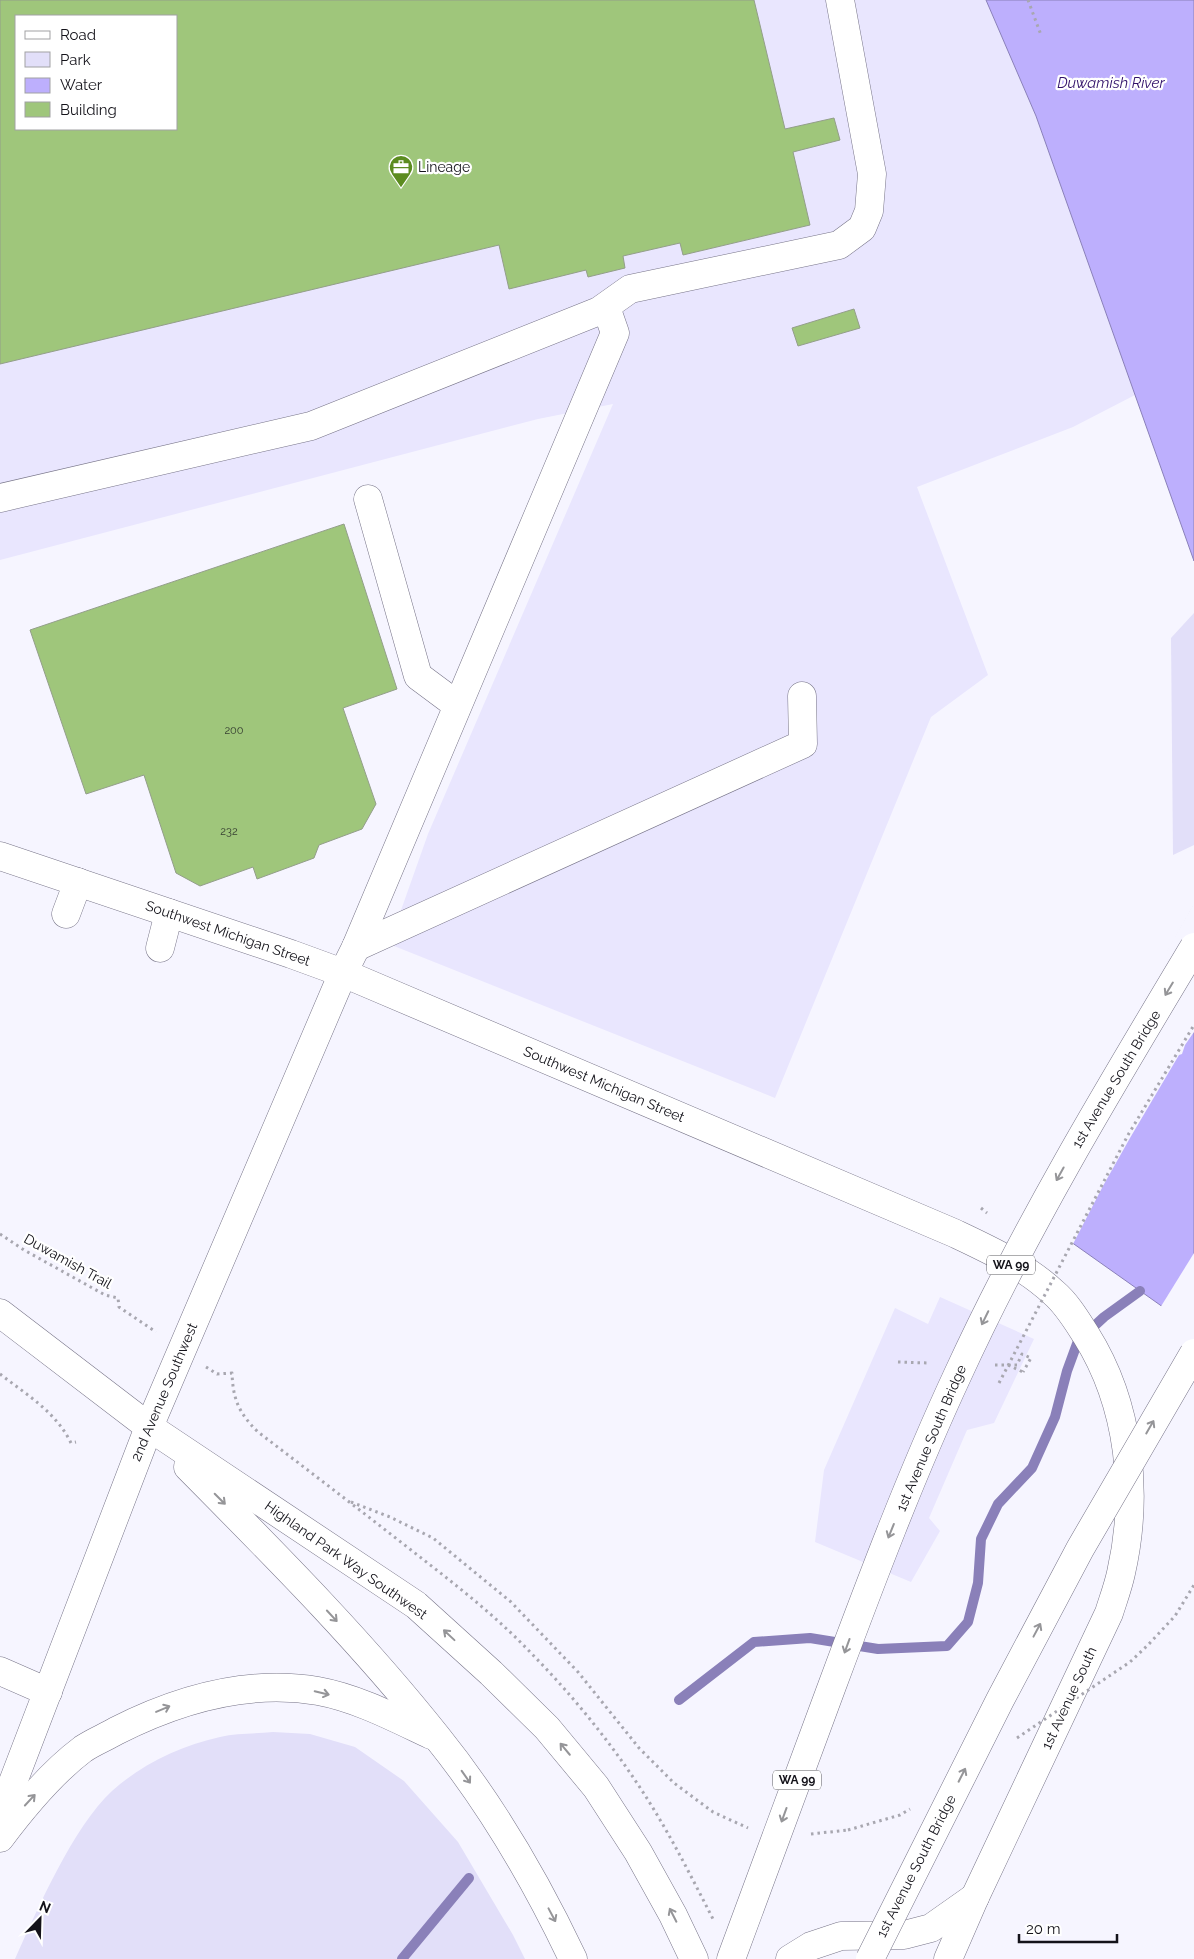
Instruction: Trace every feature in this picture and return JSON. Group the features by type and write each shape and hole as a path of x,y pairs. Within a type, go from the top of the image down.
{"main road":[{"path":"0,498 311,426 599,311 630,290 839,245 862,228 869,211 872,174 840,0"},
{"name":"2nd Avenue Southwest","path":"0,1816 149,1426 343,973 356,947 615,334 606,307"},
{"path":"368,499 418,676 457,705"},
{"path":"356,947 803,744 802,696"},
{"name":"Southwest Michigan Street","path":"0,856 343,973 954,1233 996,1253 1030,1272 1056,1295 1078,1323 1100,1356 1122,1422"},
{"path":"66,914 78,882"},
{"path":"160,948 169,913"},
{"name":"1st Avenue South Bridge","path":"731,1959 864,1600 904,1498 957,1374 1029,1230 1092,1118 1194,947"},
{"name":"Highland Park Way Southwest","path":"0,1313 149,1426 416,1605 491,1674 547,1728 596,1786 638,1852 673,1915 694,1959"},
{"name":"1st Avenue South Bridge","path":"870,1959 1000,1700 1075,1558 1194,1352"},
{"name":"1st Avenue South","path":"948,1959 975,1897 1109,1613 1121,1574 1130,1505 1128,1459 1122,1422"},
{"name":"Highland Park Way Southwest","path":"149,1426 279,1559 371,1658 438,1738 495,1818 551,1914 573,1959"},
{"path":"0,1671 48,1692"},
{"path":"0,1838 24,1807 58,1770 84,1748 166,1707 213,1694 272,1688 318,1691 362,1704 438,1738"},
{"path":"790,1959 811,1946 841,1936 904,1935 931,1928 975,1897"}],"path":[{"path":"1028,0 1041,35"},
{"path":"999,1383 1128,1134 1194,1025"},
{"name":"Duwamish Trail","path":"0,1234 24,1250 105,1296 118,1298 119,1307"},
{"path":"1008,1365 1024,1372 1031,1358 1022,1354 1017,1365"},
{"path":"217,1374 232,1373"},
{"path":"0,1374 54,1417 64,1429 71,1443 76,1442"},
{"path":"348,1501 416,1529 447,1549 511,1602 578,1672 639,1748 674,1783 713,1812 754,1830"},
{"path":"1015,1739 1130,1662 1174,1616 1194,1585"},
{"name":"1st Avenue South Bridge","path":"804,1835 848,1830 900,1815 917,1804"}],"shaded area":[{"path":"0,0 986,0 1036,116 1135,395 1073,427 917,487 988,675 931,717 775,1098 389,944 428,834 613,404 538,419 0,560"},
{"path":"940,1297 1034,1339 994,1423 967,1430 929,1518 940,1531 911,1582 815,1542 824,1470 895,1308 928,1324"}],"green space":[{"path":"1194,613 1194,845 1173,855 1171,638"},
{"path":"273,1732 310,1734 355,1747 404,1781 458,1842 513,1935 525,1959 15,1959 45,1894 70,1847 83,1826 112,1791 149,1764 190,1745 226,1736"}],"water":[{"name":"Duwamish River","path":"986,0 1194,0 1194,561 1036,116"},
{"path":"1194,905 1194,1329 1023,1208"}],"pier":[{"path":"1194,903 1194,1032 1130,1138 1072,1246 1021,1210 1020,1207"},
{"path":"1194,1253 1194,1331 1160,1308"}],"building":[{"name":"Lineage","path":"0,0 754,0 785,129 834,118 840,140 793,152 810,225 683,255 680,243 623,256 625,268 588,277 586,270 509,289 499,245 0,364"},
{"path":"854,309 860,328 798,346 792,328"},
{"path":"344,524 397,689 343,708 376,804 362,829 319,845 314,858 257,879 253,867 200,886 176,873 144,775 86,794 30,630"}],"waterway":[{"path":"679,1700 754,1642 810,1638 878,1649 947,1646 968,1622 978,1583 981,1539 998,1504 1032,1468 1055,1417 1067,1371 1078,1341 1104,1317 1140,1291"},
{"path":"402,1959 469,1878"}],"place":[{"name":"Lineage","path":"401,188"}]}
